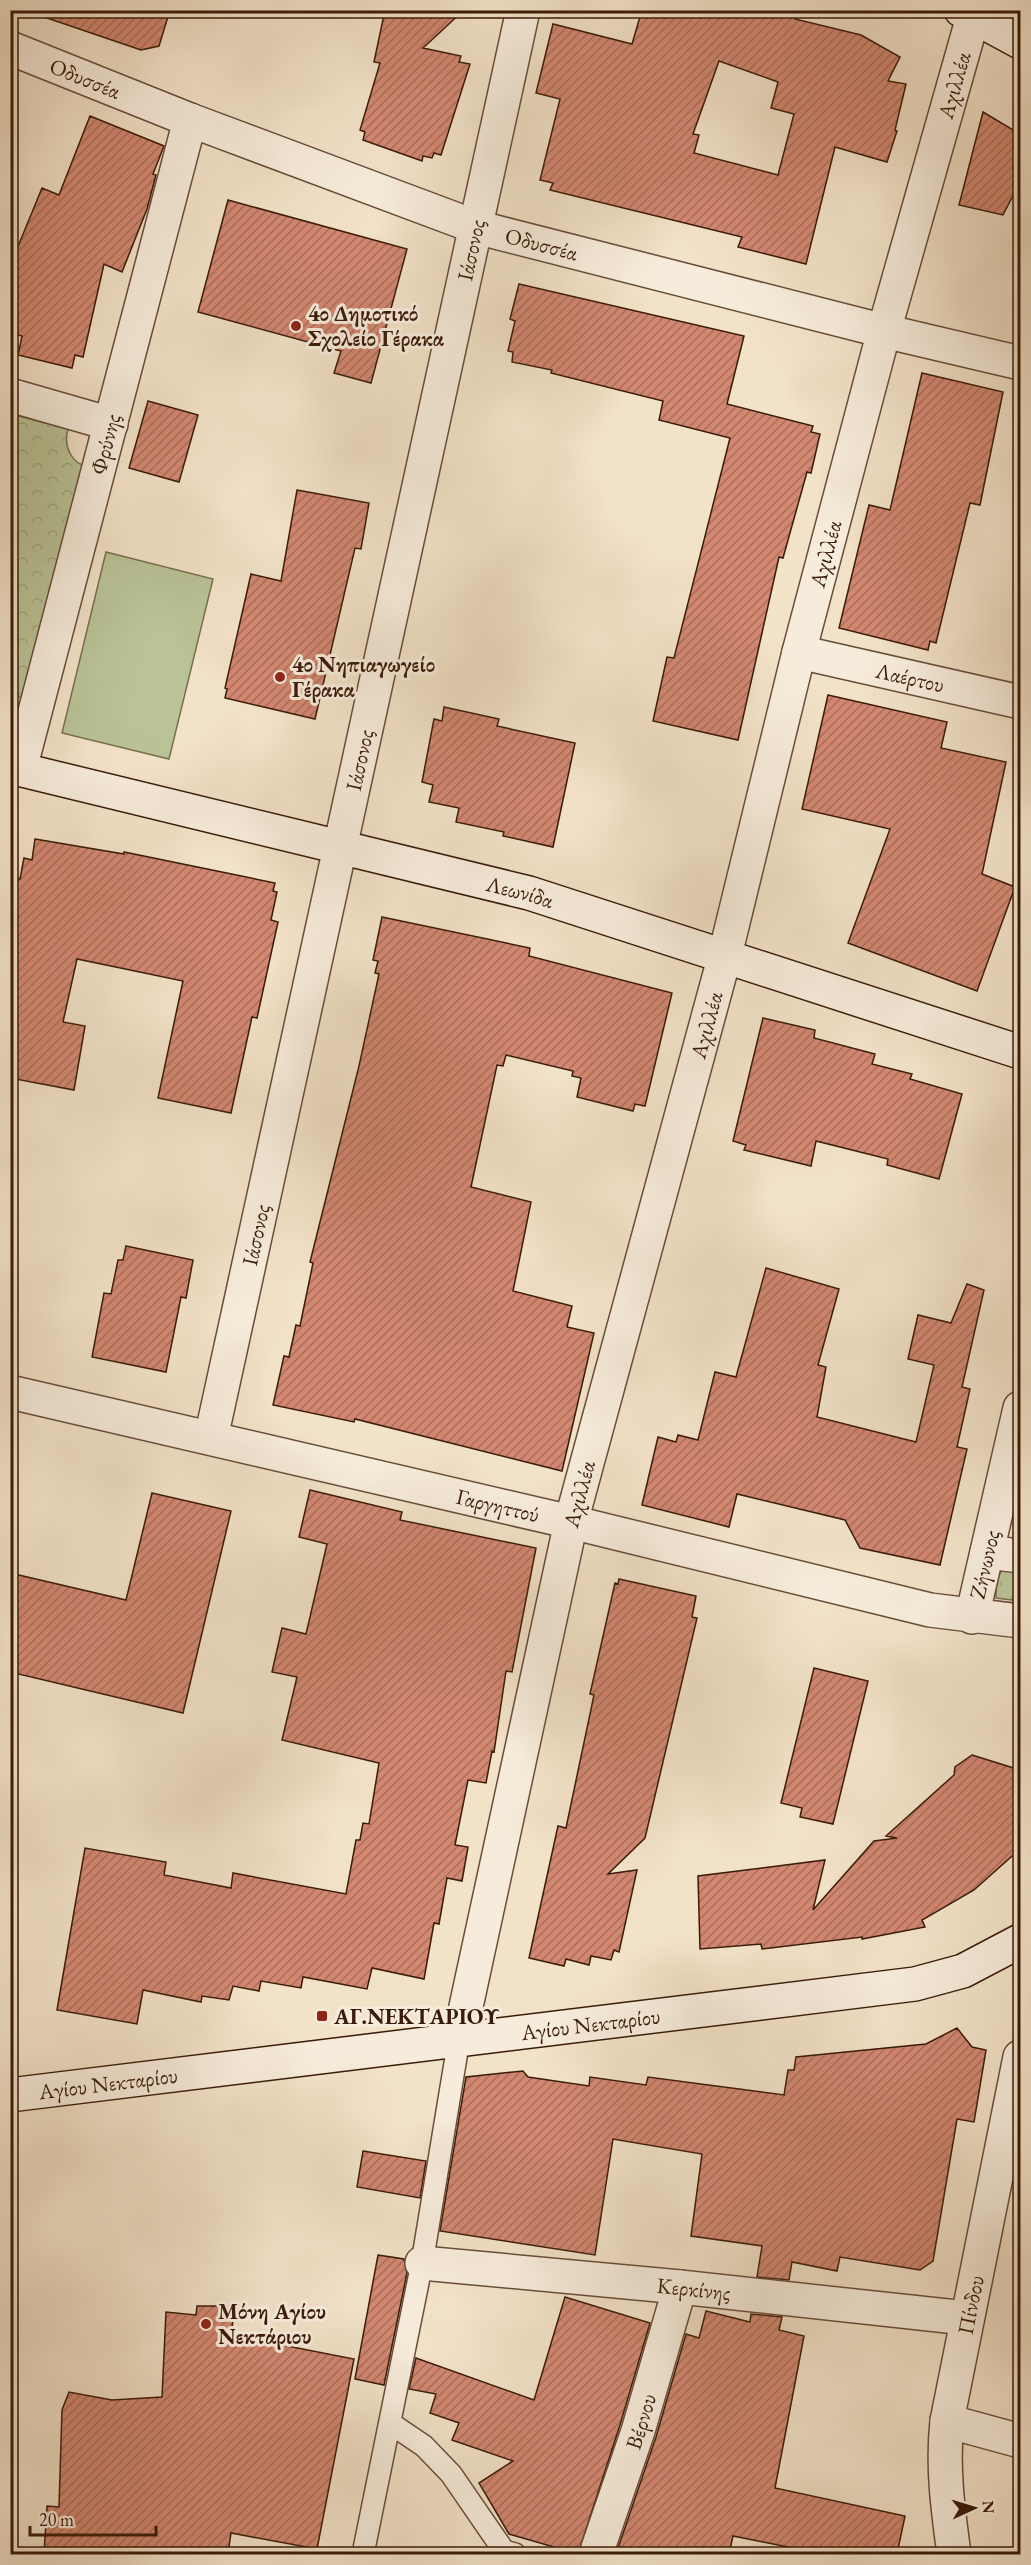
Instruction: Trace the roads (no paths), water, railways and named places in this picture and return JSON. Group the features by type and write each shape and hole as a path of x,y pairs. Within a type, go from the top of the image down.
{"street":[{"name":"Ιάσονος","path":"211,1438 524,10"},
{"path":"967,14 1020,42"},
{"name":"Αχιλλέα","path":"459,2039 571,1522 725,955 800,652 967,14"},
{"name":"Οδυσσέα","path":"10,48 190,120 476,227 884,332 1020,363"},
{"name":"Φρύνης","path":"15,768 111,424 190,120"},
{"path":"10,396 111,424"},
{"name":"Λαέρτου","path":"800,652 1020,702"},
{"name":"Λεωνίδα","path":"15,768 529,893 1020,1052"},
{"name":"Γαργηττού","path":"10,1392 571,1522 930,1610 972,1617 1020,1621"},
{"name":"Ζήνωνος","path":"972,1617 1020,1408"},
{"path":"987,1552 1020,1557"},
{"name":"Αγίου Νεκταρίου","path":"10,2096 915,1984 963,1971 1020,1945"},
{"name":"Πίνδου","path":"954,2554 945,2485 944,2449 947,2421 1020,2057"},
{"name":"Κερκίνης","path":"422,2263 680,2287 966,2318"},
{"name":"Βέρνου","path":"596,2554 638,2431 680,2287"},
{"path":"947,2421 1020,2441"}],"lane":[{"path":"363,2554 422,2263 459,2039"},
{"path":"390,2423 424,2446 444,2467 504,2551 515,2554"}],"place":[{"name":"4ο Δημοτικό Σχολείο Γέρακα","path":"296,326"},
{"name":"4ο Νηπιαγωγείο Γέρακα","path":"280,677"},
{"name":"ΑΓ.ΝΕΚΤΑΡΙΟΥ","path":"322,2016"},
{"name":"Μόνη Αγίου Νεκτάριου","path":"206,2324"}]}
